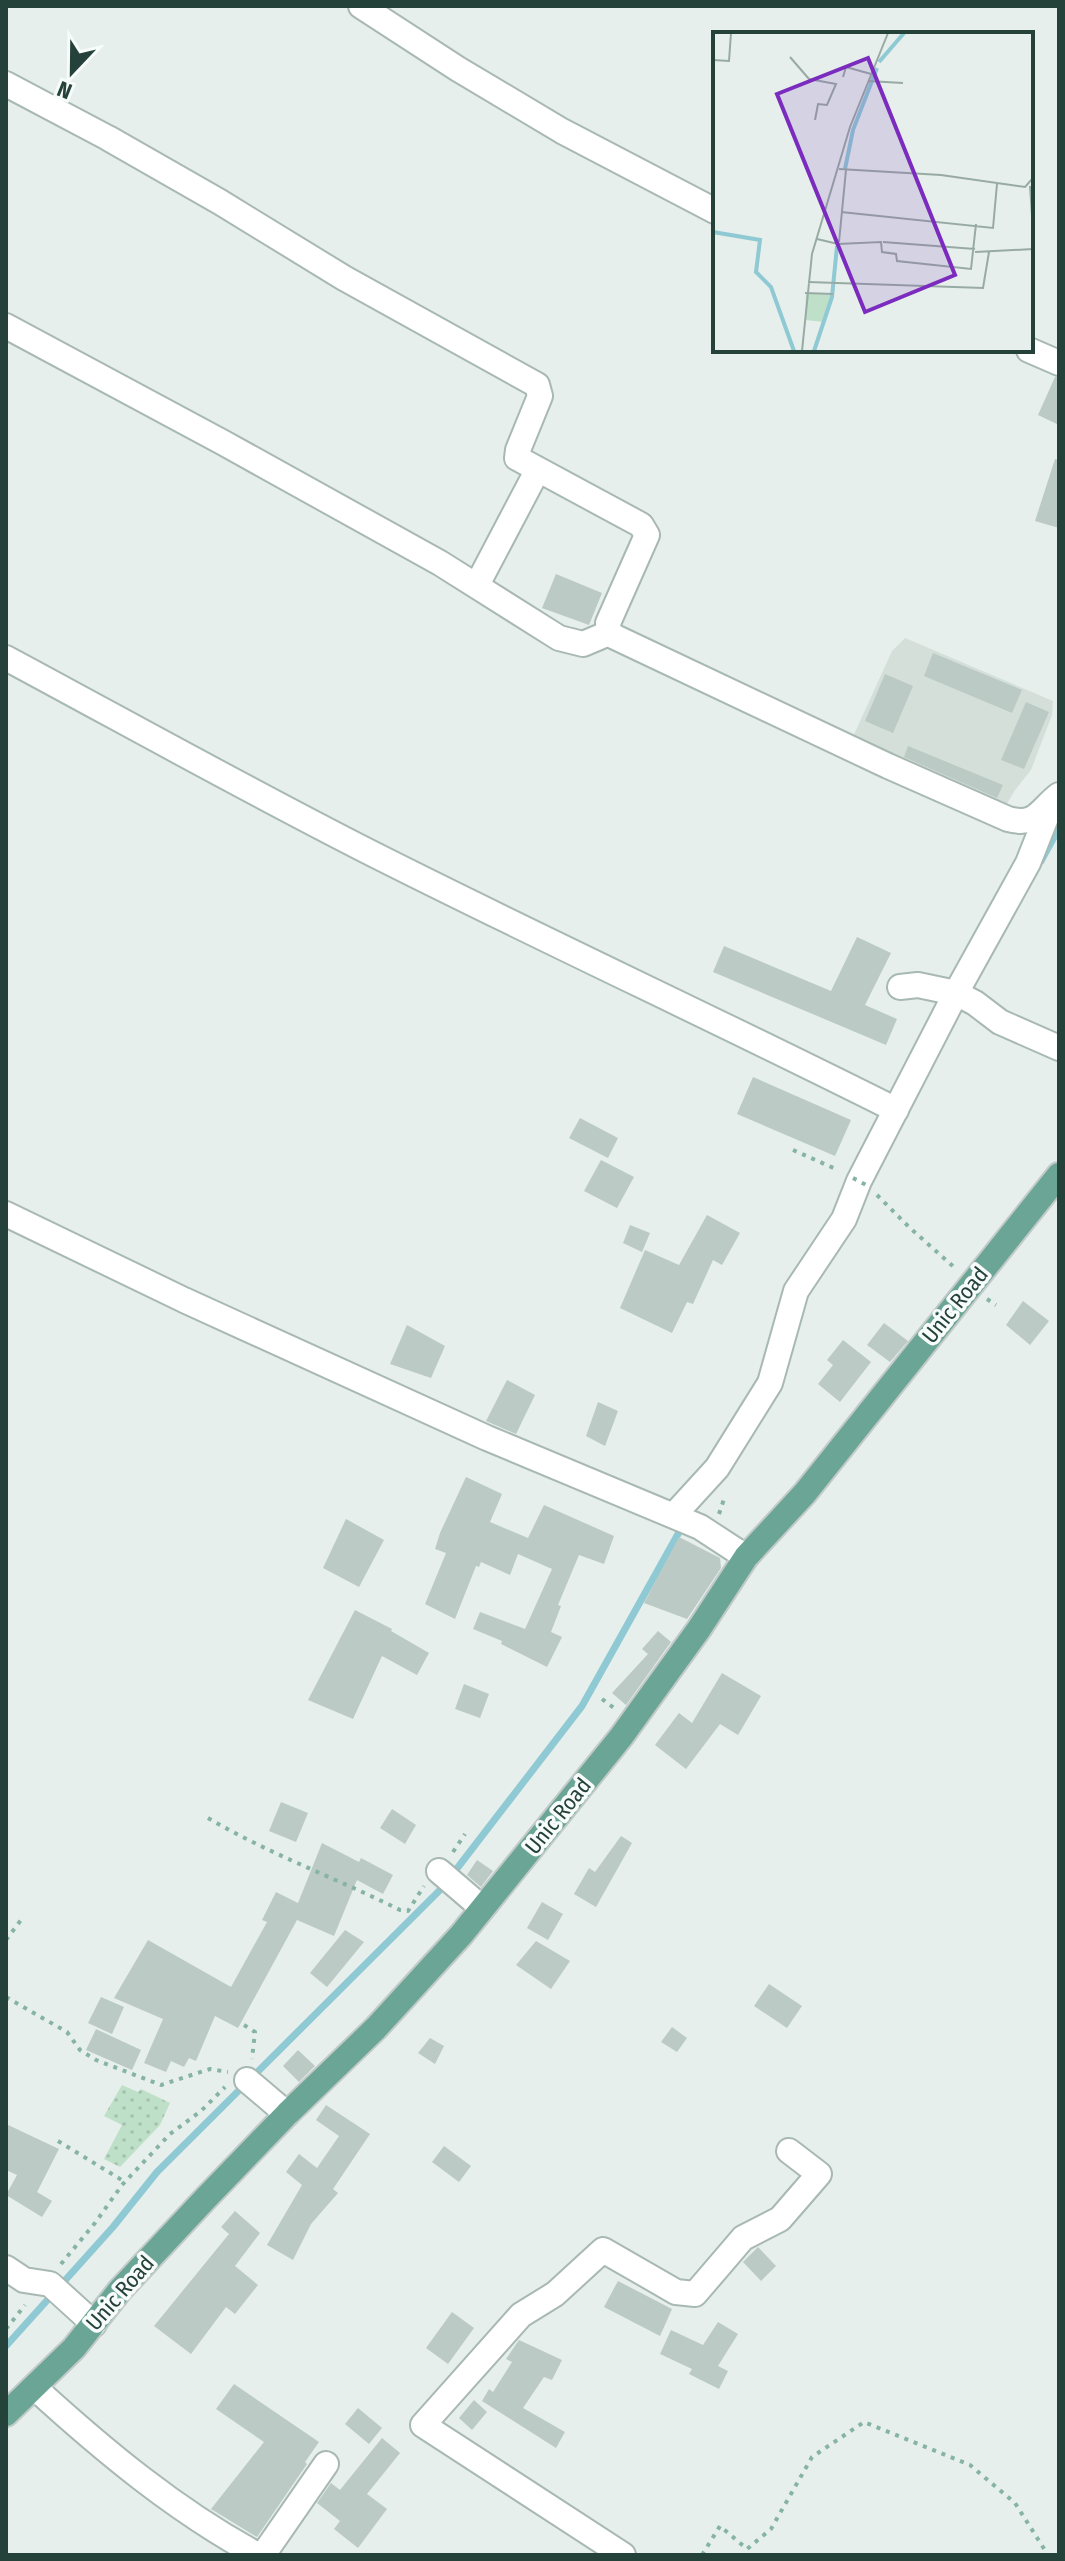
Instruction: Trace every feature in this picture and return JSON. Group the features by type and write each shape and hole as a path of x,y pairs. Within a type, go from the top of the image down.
{"main road":[{"name":"Unic Road","path":"6,2414 35,2388 94,2324 120,2290 287,2114 376,2028 461,1935 621,1737 706,1620 746,1557 805,1493 1059,1175"}],"street":[{"path":"361,6 562,131 713,210"},
{"path":"6,84 145,159 344,278 537,385 540,396 517,458 645,529 645,542 610,618 609,633"},
{"path":"6,326 222,442 477,585 559,638 573,643 590,642 609,633"},
{"path":"1033,352 1059,363"},
{"path":"477,585 537,471"},
{"path":"609,633 888,766 1008,819 1021,823 1031,821 1056,796"},
{"path":"6,658 508,922 712,1018 896,1110"},
{"path":"674,1515 717,1468 770,1383 796,1291 844,1219 859,1181 896,1110 964,997 1028,863 1056,796"},
{"path":"900,987 918,985 964,997 1000,1022 1059,1048"},
{"path":"6,1214 184,1300 487,1438 700,1527 746,1557"},
{"path":"439,1871 481,1907"},
{"path":"245,2079 287,2114"},
{"path":"623,2555 423,2425 521,2315 555,2294 603,2250 676,2292 695,2294 743,2238 780,2219 819,2174 789,2151"},
{"path":"6,2268 24,2280 57,2290 94,2324"},
{"path":"35,2388 84,2433 182,2508 260,2555 326,2464"}],"path":[{"path":"793,1150 845,1172 870,1187 910,1228 944,1256 969,1287 996,1305"},
{"path":"208,1818 313,1872 408,1911 465,1834"},
{"path":"6,1940 24,1916"},
{"path":"6,1997 67,2032 80,2050 96,2060 161,2085 210,2069 245,2079"},
{"path":"6,2329 28,2301 57,2290 51,2274 86,2235 125,2182 170,2134 219,2094 245,2079 254,2051 255,2032 244,2025"},
{"path":"58,2141 125,2182"},
{"path":"702,2555 720,2526 747,2549 771,2529 812,2457 864,2422 970,2465 1015,2503 1048,2555"}],"shaded area":[{"path":"905,638 1053,701 1052,715 1031,770 1004,809 851,741 892,651"}],"green space":[{"path":"122,2085 138,2092 141,2089 170,2103 160,2125 120,2167 104,2159 122,2125 104,2116"}],"building":[{"path":"1055,377 1059,378 1059,425 1038,415"},
{"path":"1055,459 1059,460 1059,528 1035,521"},
{"path":"556,574 602,593 589,625 542,608"},
{"path":"933,653 1022,690 1012,713 924,676"},
{"path":"885,674 913,686 893,733 865,721"},
{"path":"1026,702 1049,712 1024,769 1001,760"},
{"path":"908,746 1003,785 997,798 904,757"},
{"path":"857,937 891,953 865,1005 897,1019 886,1045 713,972 724,946 831,991"},
{"path":"753,1077 851,1120 835,1156 737,1114"},
{"path":"580,1118 618,1138 608,1158 569,1138"},
{"path":"601,1160 634,1177 617,1208 584,1191"},
{"path":"707,1215 740,1233 722,1265 713,1260 693,1304 687,1302 672,1333 620,1308 645,1250 679,1265"},
{"path":"630,1225 650,1233 642,1252 623,1243"},
{"path":"1023,1301 1049,1321 1030,1345 1006,1325"},
{"path":"884,1323 908,1341 890,1362 867,1345"},
{"path":"407,1325 445,1346 431,1378 390,1364"},
{"path":"843,1340 871,1362 840,1402 818,1384 833,1365 827,1360"},
{"path":"507,1380 535,1395 516,1434 486,1421"},
{"path":"598,1402 618,1411 605,1446 586,1436"},
{"path":"466,1477 502,1494 490,1522 528,1538 544,1505 614,1536 604,1564 579,1555 558,1605 561,1606 551,1632 562,1637 547,1667 501,1644 502,1641 473,1629 480,1612 525,1629 552,1569 518,1554 510,1575 481,1562 479,1567 476,1566 455,1619 425,1604 446,1553 435,1549 440,1533"},
{"path":"346,1519 384,1540 359,1587 323,1568"},
{"path":"679,1537 720,1558 721,1568 687,1619 644,1603"},
{"path":"355,1610 429,1653 417,1675 382,1656 353,1719 308,1700"},
{"path":"658,1631 671,1642 626,1705 612,1693 648,1654 642,1649"},
{"path":"722,1673 761,1696 738,1735 720,1724 686,1769 655,1745 679,1713 692,1723"},
{"path":"464,1684 489,1694 480,1718 455,1709"},
{"path":"281,1802 308,1813 296,1842 269,1831"},
{"path":"392,1809 416,1825 405,1844 380,1828"},
{"path":"621,1836 632,1843 596,1907 574,1894 589,1868 595,1872"},
{"path":"322,1843 393,1875 383,1894 357,1880 334,1936 297,1920 238,2028 215,2016 196,2061 189,2058 184,2067 171,2061 166,2072 144,2063 163,2019 114,1998 148,1940 231,1987 267,1922 262,1920 276,1892 298,1903"},
{"path":"477,1860 493,1871 481,1887 467,1875"},
{"path":"542,1902 563,1914 548,1940 527,1928"},
{"path":"345,1930 364,1942 327,1987 310,1973"},
{"path":"536,1941 570,1961 551,1989 516,1965"},
{"path":"769,1984 802,2006 787,2028 754,2006"},
{"path":"101,1997 124,2007 112,2034 88,2023"},
{"path":"672,2027 687,2038 677,2052 661,2042"},
{"path":"96,2029 141,2050 132,2070 86,2050"},
{"path":"430,2038 444,2046 435,2064 418,2053"},
{"path":"298,2050 315,2066 299,2082 283,2066"},
{"path":"326,2105 370,2134 333,2189 338,2193 311,2224 293,2260 267,2245 302,2185 286,2172 299,2154 317,2168 339,2136 316,2120"},
{"path":"6,2124 59,2149 37,2192 52,2201 42,2217 6,2195 17,2175 6,2170"},
{"path":"444,2146 471,2166 459,2182 432,2162"},
{"path":"235,2211 260,2233 235,2266 258,2285 235,2314 226,2307 191,2354 154,2326 229,2234 221,2227"},
{"path":"758,2247 776,2266 761,2281 743,2262"},
{"path":"618,2281 672,2309 660,2336 604,2307"},
{"path":"452,2312 474,2328 448,2364 426,2348"},
{"path":"718,2322 738,2334 718,2366 728,2371 719,2389 689,2374 692,2369 660,2354 671,2330 703,2345"},
{"path":"519,2340 562,2360 552,2380 544,2377 523,2408 565,2432 556,2448 482,2401 489,2389 493,2392 512,2362 506,2359"},
{"path":"234,2384 319,2442 257,2537 211,2509 264,2442 216,2409"},
{"path":"474,2400 487,2412 472,2430 459,2418"},
{"path":"358,2408 382,2428 369,2444 345,2424"},
{"path":"382,2438 400,2453 367,2494 387,2509 358,2548 334,2529 340,2521 317,2503 331,2483 340,2490"}],"waterway":[{"path":"1041,861 1059,828"},
{"path":"6,2346 113,2227 157,2172 442,1888 582,1706 683,1525"}]}
